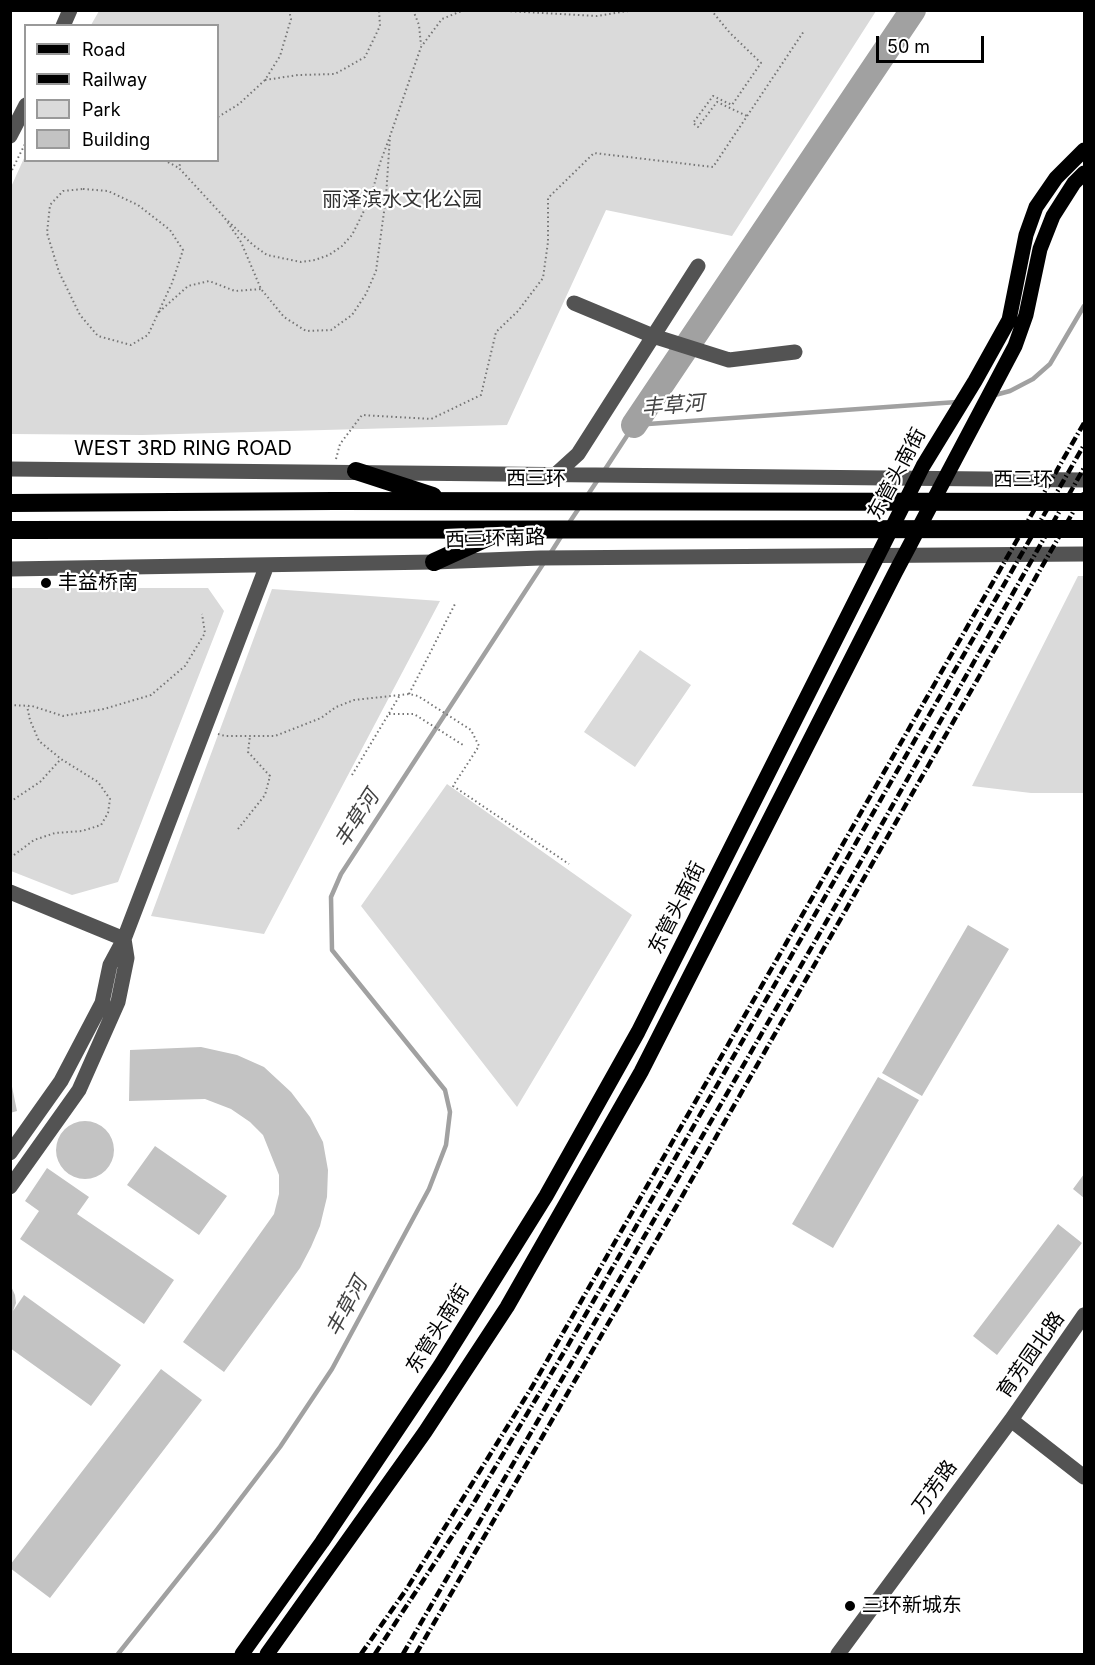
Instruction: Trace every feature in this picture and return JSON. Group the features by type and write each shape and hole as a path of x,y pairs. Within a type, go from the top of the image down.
{"highway":[{"path":"356,471 448,501"},
{"name":"西三环","path":"10,503 1084,502"},
{"path":"434,562 507,529"},
{"path":"10,530 1084,529"}],"main road":[{"name":"东管头南街","path":"242,1654 322,1542 440,1366 546,1196 638,1032 923,466 1009,320 1026,235 1036,207 1056,178 1084,150"},
{"path":"267,1654 419,1441 507,1307 641,1072 895,573 1015,346 1026,315 1040,249 1053,216 1074,183 1084,174"}],"street":[{"path":"64,24 70,10"},
{"path":"10,136 24,109"},
{"path":"556,474 578,454 698,266"},
{"path":"574,303 653,336 729,360 795,352"},
{"name":"WEST 3RD RING ROAD","path":"10,469 356,471"},
{"path":"356,471 1084,480"},
{"name":"西三环南路","path":"10,569 540,558 1084,554"},
{"path":"10,1153 61,1081 102,1003 110,965 124,939 267,565"},
{"path":"10,892 124,939"},
{"path":"10,1187 79,1090 118,1002 127,958 124,939"},
{"name":"育芳园北路","path":"1011,1419 1084,1315"},
{"path":"1011,1419 1084,1477"},
{"name":"万芳路","path":"838,1654 1011,1419"}],"path":[{"path":"219,116 239,105 265,80 280,56 291,19 289,10"},
{"path":"265,80 298,75 335,74 365,57 380,26 379,10"},
{"path":"413,10 419,25 422,47"},
{"path":"168,162 179,168 224,218 267,255 301,262 329,255 352,235 372,193 380,163 422,47 442,19 464,10"},
{"path":"488,10 597,16 634,10"},
{"path":"711,10 730,33 761,63 732,105 713,96 693,123 698,127 717,102 747,116"},
{"path":"333,471 340,444 362,414 431,419 481,395 496,332 518,311 543,278 548,242 548,198 594,153 713,167 804,31"},
{"path":"224,218 241,242 261,289 284,317 306,331 331,330 352,315 366,294 376,271 386,197 390,136"},
{"path":"10,174 24,146"},
{"path":"179,168 180,162"},
{"path":"157,313 172,283 183,250 170,230 138,205 108,191 83,189 63,191 50,205 47,233 59,272 80,315 98,336 131,345 148,335 157,313 188,286 209,281 235,291 261,289"},
{"path":"409,694 455,604"},
{"path":"10,705 27,706 63,716 104,709 151,695 185,666 206,633 202,614"},
{"path":"204,729 225,736 275,736 321,718 336,707 354,700 409,694 418,696 471,730 480,746 453,786 569,864"},
{"path":"352,775 400,695"},
{"path":"14,855 34,840 55,833 82,831 101,825 108,813 110,799 105,789 87,774 61,759 39,741 27,706"},
{"path":"389,714 414,714 463,745"},
{"path":"238,829 268,786 270,776 248,752 250,736"},
{"path":"10,802 40,782 61,759"}],"green space":[{"name":"丽泽滨水文化公园","path":"99,10 876,11 732,236 606,210 507,425 142,435 11,434 11,187 24,158 24,162 219,162 219,24 92,24"},
{"path":"1078,576 1084,576 1084,793 1031,793 972,786"},
{"path":"10,588 208,588 224,611 118,882 72,895 11,871"},
{"path":"272,589 440,601 264,934 151,916"},
{"path":"640,650 691,685 635,767 584,732"},
{"path":"447,784 632,915 517,1107 361,906"}],"building":[{"path":"968,925 1009,949 922,1096 882,1073"},
{"path":"201,1047 237,1055 264,1067 291,1092 310,1117 323,1142 328,1170 327,1197 320,1226 311,1247 300,1268 224,1372 183,1342 274,1214 279,1194 279,1175 263,1135 250,1122 231,1109 205,1099 129,1101 130,1050"},
{"path":"10,1077 17,1111 10,1113"},
{"path":"878,1077 919,1100 833,1248 792,1224"},
{"path":"79,1121 91,1121 106,1129 114,1144 114,1156 106,1171 91,1179 79,1179 64,1171 56,1156 56,1144 64,1129"},
{"path":"155,1146 227,1196 199,1235 127,1185"},
{"path":"47,1168 89,1197 77,1214 174,1280 144,1324 20,1239 39,1211 25,1201"},
{"path":"1084,1174 1084,1198 1073,1189"},
{"path":"1058,1224 1082,1243 997,1355 973,1336"},
{"path":"10,1284 16,1303 13,1311 24,1295 121,1365 91,1406 10,1348"},
{"path":"161,1369 202,1400 50,1598 10,1568 10,1565"}],"waterway":[{"path":"634,425 913,10"},
{"name":"丰草河","path":"995,395 1010,391 1033,379 1050,364 1084,306"},
{"name":"丰草河","path":"604,471 634,425 957,402"},
{"name":"丰草河","path":"587,496 599,478"},
{"name":"丰草河","path":"569,523 581,505"},
{"name":"丰草河","path":"550,554 562,535"},
{"name":"丰草河","path":"118,1654 280,1447 332,1369 429,1189 446,1145 450,1112 445,1090 332,950 331,897 341,874 545,561"}],"railway":[{"path":"361,1654 406,1590 532,1387 1084,423"},
{"path":"375,1654 472,1506 567,1347 1084,445"},
{"path":"403,1654 836,905 1084,468"},
{"path":"416,1654 684,1193 1084,493"}],"place":[{"name":"丰益桥南","path":"46,583"},
{"name":"三环新城东","path":"850,1606"}]}
